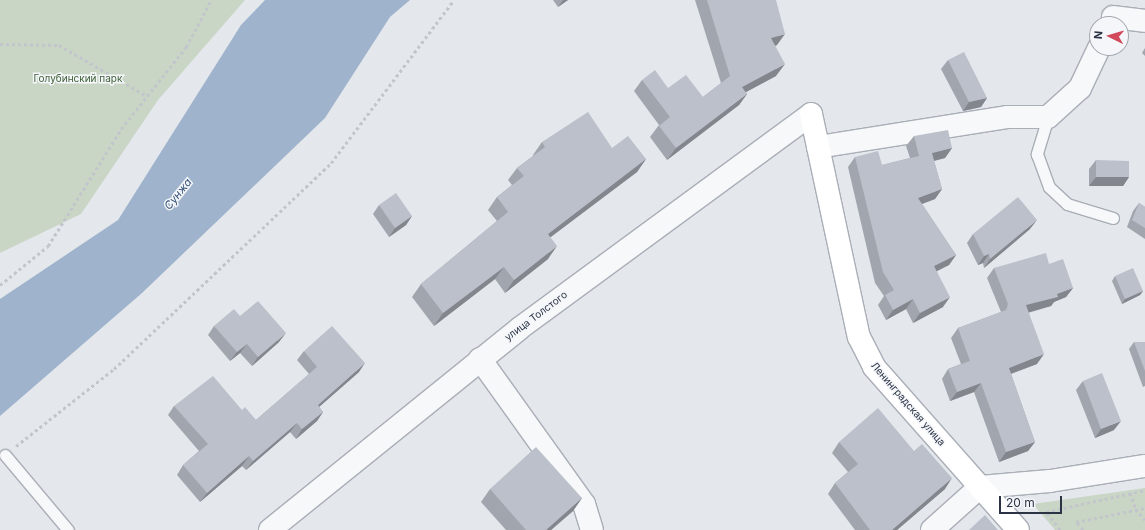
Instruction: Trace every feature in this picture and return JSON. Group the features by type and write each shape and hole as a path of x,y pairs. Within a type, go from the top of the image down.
{"main road":[{"name":"Ленинградская улица","path":"811,114 858,337 874,368 1018,530"}],"street":[{"path":"1113,14 1145,21"},
{"path":"818,147 1007,117 1048,117 1080,88 1095,56"},
{"name":"улица Толстого","path":"270,530 480,360 811,114"},
{"path":"480,360 584,504 592,530"},
{"path":"932,530 980,487 1050,481 1145,466"}],"lane":[{"path":"1048,117 1037,154 1050,187 1067,204 1114,218"},
{"path":"5,455 68,530"}],"path":[{"path":"0,285 48,246 121,129 186,47 210,0"},
{"path":"5,455 114,369 331,163 454,0"},
{"path":"0,44 59,45 147,96"},
{"path":"1060,530 1046,512 1145,490"},
{"path":"1130,493 1136,510 1145,520"},
{"path":"1083,530 1076,522 1145,508"}],"green space":[{"name":"Голубинский парк","path":"0,0 245,0 158,100 81,214 0,253"},
{"path":"1145,488 1145,530 1055,530 1033,504"}],"water":[{"name":"Сунжа","path":"265,0 410,0 390,17 325,118 142,293 0,416 0,299 118,220 241,25"}],"building":[{"path":"707,0 776,0 785,34 771,38 785,64 742,87 747,94 676,148 659,126 670,117 642,80 655,70 668,88 686,75 703,97 730,76"},
{"path":"964,52 987,98 969,102 948,60"},
{"path":"588,112 612,148 628,136 646,159 548,234 557,246 514,280 504,267 443,313 421,284 508,212 497,197 524,176 517,168 545,147 542,142"},
{"path":"948,130 952,148 932,153 942,189 918,198 956,255 934,266 950,297 920,313 913,299 893,310 885,295 894,290 883,272 855,157 878,151 882,165 919,156 914,136"},
{"path":"1096,160 1129,161 1129,177 1096,177"},
{"path":"396,193 412,216 395,228 379,205"},
{"path":"1018,197 1037,220 990,259 989,254 984,256 973,234"},
{"path":"1139,203 1145,207 1145,228 1132,220"},
{"path":"1046,253 1049,264 1063,259 1073,288 1057,294 1058,297 1026,305 1044,354 1009,368 1035,442 1006,452 981,383 957,392 948,369 970,361 958,328 1006,310 1008,304 994,268"},
{"path":"1133,268 1143,291 1125,299 1115,276"},
{"path":"258,301 286,333 258,357 247,344 237,352 214,326 234,309 240,316"},
{"path":"332,326 365,363 318,405 323,412 302,429 297,423 253,461 249,456 207,493 183,465 208,444 174,406 213,376 242,410 245,407 256,420 317,367 304,351"},
{"path":"1134,342 1145,342 1145,371"},
{"path":"1102,373 1121,421 1101,429 1083,381"},
{"path":"878,408 914,451 922,444 952,478 892,530 870,530 835,483 858,464 839,442"},
{"path":"536,447 582,498 546,530 526,530 490,489"},
{"path":"985,515 998,530 969,530"}]}
